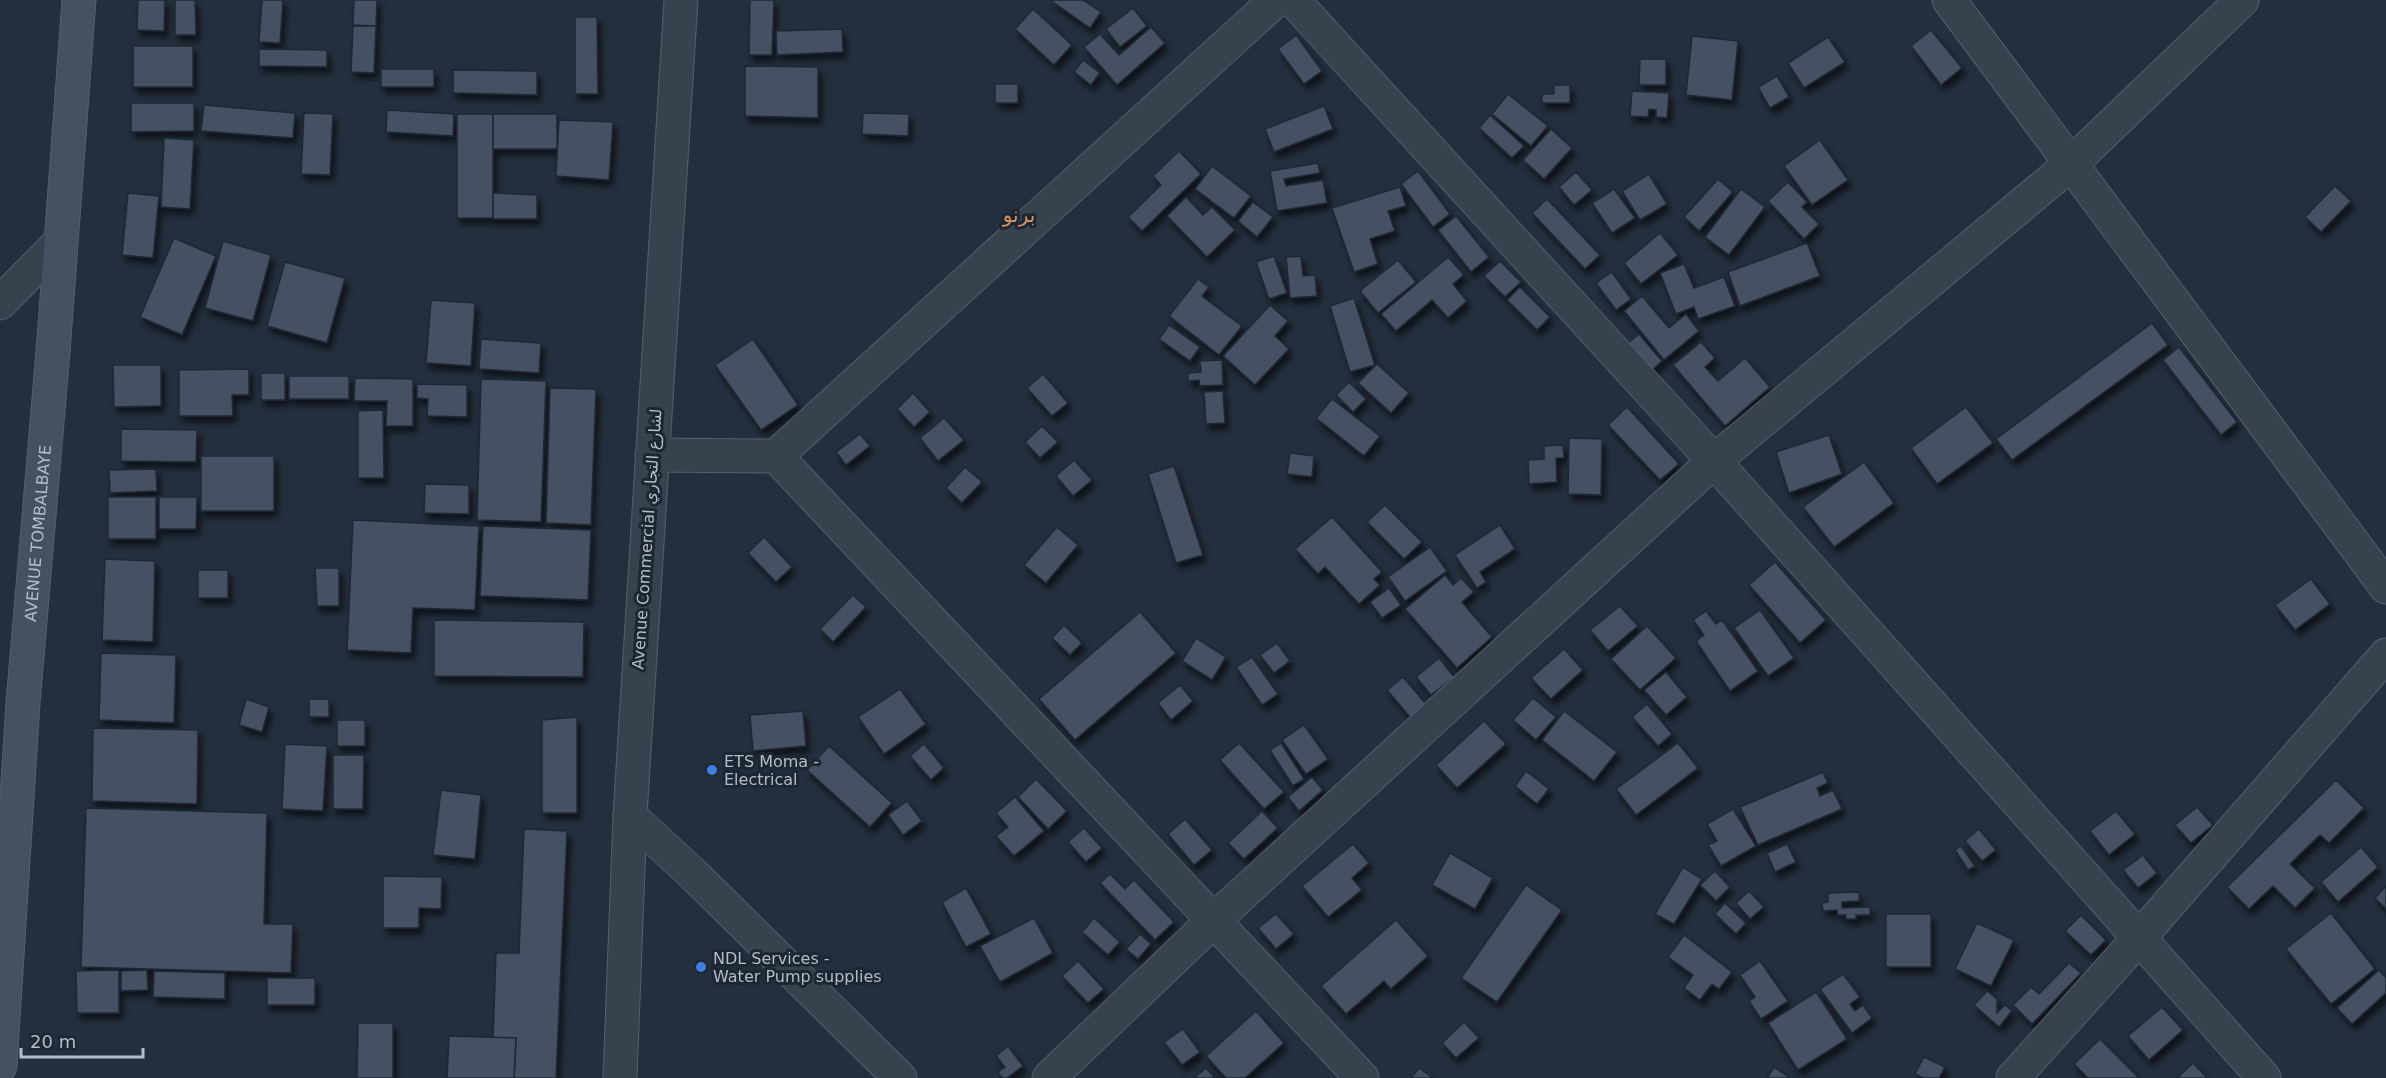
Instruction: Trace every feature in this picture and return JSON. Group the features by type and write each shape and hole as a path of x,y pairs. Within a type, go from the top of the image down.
{"main road":[{"name":"AVENUE TOMBALBAYE","path":"0,1066 23,703 80,0"}],"street":[{"name":"Avenue Commercial لشارع التجاري","path":"620,1078 630,816 681,0"},
{"path":"652,455 777,456 1276,0"},
{"path":"1293,0 1714,461 2264,1078"},
{"path":"1949,0 2386,587"},
{"path":"1049,1078 1214,920 1714,461 2072,163 2242,0"},
{"path":"0,303 61,241"},
{"path":"777,456 1362,1078"},
{"path":"2013,1078 2139,938 2386,655"},
{"path":"630,816 694,875 900,1078"}],"building":[{"path":"138,0 165,0 164,31 137,30"},
{"path":"175,0 195,0 196,35 175,35"},
{"path":"262,0 283,0 280,43 259,42"},
{"path":"354,0 377,0 376,26 353,25"},
{"path":"750,0 774,0 772,55 749,55"},
{"path":"1050,0 1083,0 1101,12 1090,28"},
{"path":"1133,8 1147,26 1120,47 1106,29"},
{"path":"1033,9 1072,45 1054,65 1015,29"},
{"path":"575,17 597,17 598,94 575,94"},
{"path":"353,26 376,26 374,73 351,72"},
{"path":"1151,27 1165,43 1117,85 1084,47 1100,34 1119,55"},
{"path":"842,29 843,52 777,55 776,31"},
{"path":"1931,30 1962,68 1941,85 1911,46"},
{"path":"1296,35 1322,71 1304,84 1278,49"},
{"path":"1692,36 1738,41 1732,100 1686,95"},
{"path":"1828,37 1845,62 1804,88 1788,63"},
{"path":"133,46 193,46 193,87 133,87"},
{"path":"259,49 327,50 327,67 259,66"},
{"path":"1640,59 1666,59 1666,85 1639,85"},
{"path":"1083,60 1100,73 1091,85 1074,72"},
{"path":"745,66 818,67 818,118 745,116"},
{"path":"381,69 434,69 434,87 381,87"},
{"path":"453,70 537,71 537,95 453,93"},
{"path":"1777,76 1789,97 1770,108 1758,87"},
{"path":"995,84 1018,84 1018,103 995,103"},
{"path":"1554,85 1570,85 1570,103 1542,103 1542,94 1554,94"},
{"path":"1632,91 1669,93 1667,118 1656,117 1656,110 1649,109 1648,117 1630,116"},
{"path":"1508,94 1548,126 1531,146 1492,114"},
{"path":"131,103 194,103 194,131 131,132"},
{"path":"204,105 295,113 293,138 201,131"},
{"path":"1324,106 1333,129 1274,152 1265,129"},
{"path":"387,110 454,114 453,136 386,132"},
{"path":"304,113 333,114 330,175 301,174"},
{"path":"863,113 909,114 908,136 862,134"},
{"path":"457,114 493,114 493,218 457,218"},
{"path":"493,114 557,114 557,149 493,149"},
{"path":"1490,115 1524,146 1512,158 1479,128"},
{"path":"559,120 613,122 609,180 556,176"},
{"path":"1551,129 1572,148 1544,179 1523,160"},
{"path":"164,138 194,140 190,209 161,207"},
{"path":"1820,140 1848,180 1812,205 1784,166"},
{"path":"1179,151 1201,174 1142,231 1128,217 1161,185 1153,176"},
{"path":"1318,163 1320,173 1284,179 1286,186 1323,180 1327,203 1277,211 1270,171"},
{"path":"1212,166 1251,196 1234,218 1195,189"},
{"path":"1418,171 1450,214 1433,227 1401,184"},
{"path":"1576,172 1592,190 1574,205 1559,187"},
{"path":"1649,174 1667,204 1640,220 1622,191"},
{"path":"1718,179 1733,192 1699,231 1684,217"},
{"path":"1788,182 1807,202 1802,207 1819,224 1804,239 1768,201"},
{"path":"2335,186 2351,201 2321,232 2305,217"},
{"path":"1400,187 1406,206 1388,211 1395,231 1370,239 1378,264 1354,272 1332,208"},
{"path":"1614,189 1635,218 1612,233 1592,203"},
{"path":"1741,189 1765,207 1729,255 1705,237"},
{"path":"128,193 159,196 153,258 122,255"},
{"path":"493,193 537,195 537,219 493,219"},
{"path":"1186,197 1203,215 1212,207 1235,230 1207,257 1167,216"},
{"path":"1547,199 1600,255 1585,269 1532,213"},
{"path":"1253,202 1273,217 1257,237 1238,221"},
{"path":"1456,216 1489,257 1471,272 1438,230"},
{"path":"1660,233 1678,255 1641,284 1624,263"},
{"path":"174,238 216,256 182,335 140,317"},
{"path":"223,241 271,255 253,321 205,308"},
{"path":"1807,243 1820,276 1740,306 1728,272"},
{"path":"1274,256 1287,293 1269,299 1256,262"},
{"path":"1301,256 1303,276 1315,275 1317,296 1290,298 1286,257"},
{"path":"1448,257 1464,275 1453,284 1467,301 1448,318 1432,300 1396,331 1381,314"},
{"path":"1398,260 1416,282 1378,313 1360,291"},
{"path":"1500,261 1521,282 1505,297 1484,276"},
{"path":"285,262 345,278 327,343 267,326"},
{"path":"1684,264 1694,288 1724,277 1735,306 1698,319 1694,307 1676,314 1660,273"},
{"path":"1612,272 1631,299 1616,310 1596,283"},
{"path":"1198,279 1209,287 1202,296 1242,326 1219,355 1169,316"},
{"path":"1520,287 1550,317 1537,330 1507,300"},
{"path":"1642,296 1669,328 1686,314 1699,331 1664,360 1624,311"},
{"path":"1354,298 1375,365 1350,372 1330,306"},
{"path":"431,300 475,303 471,366 426,363"},
{"path":"1270,305 1288,321 1275,336 1289,349 1255,385 1223,356"},
{"path":"2152,323 2168,345 2012,460 1996,439"},
{"path":"1169,325 1200,347 1190,361 1159,339"},
{"path":"1639,334 1662,361 1651,371 1628,343"},
{"path":"481,339 541,343 539,373 479,369"},
{"path":"753,339 798,405 761,430 715,365"},
{"path":"1701,342 1715,358 1705,367 1718,381 1745,358 1770,387 1725,426 1673,365"},
{"path":"2179,347 2237,422 2221,435 2163,360"},
{"path":"1222,360 1223,385 1200,386 1199,380 1188,381 1188,373 1201,372 1200,361"},
{"path":"1377,364 1409,393 1391,413 1358,383"},
{"path":"113,365 161,365 161,406 114,407"},
{"path":"249,369 249,395 232,395 233,416 179,416 179,370"},
{"path":"261,373 285,373 285,400 261,400"},
{"path":"1043,374 1068,403 1052,416 1027,388"},
{"path":"289,376 349,376 349,399 289,399"},
{"path":"355,378 413,379 413,426 386,426 387,401 354,401"},
{"path":"481,379 546,381 541,522 477,520"},
{"path":"1349,382 1366,399 1353,412 1336,395"},
{"path":"417,384 467,385 467,417 427,416 428,399 417,398"},
{"path":"550,388 596,389 591,525 546,523"},
{"path":"1223,391 1225,423 1206,424 1204,392"},
{"path":"913,393 930,412 914,427 897,409"},
{"path":"1332,399 1380,436 1364,456 1316,418"},
{"path":"1627,407 1679,464 1660,480 1608,425"},
{"path":"1966,407 1993,443 1937,484 1911,448"},
{"path":"383,410 384,478 358,478 358,411"},
{"path":"944,418 964,440 938,461 920,438"},
{"path":"1042,426 1058,442 1040,458 1025,442"},
{"path":"121,429 197,430 196,462 121,461"},
{"path":"860,434 870,446 846,465 836,452"},
{"path":"1829,435 1842,474 1789,493 1776,452"},
{"path":"1569,438 1602,439 1601,495 1568,494"},
{"path":"1563,445 1564,458 1556,458 1557,482 1529,484 1528,460 1544,459 1544,446"},
{"path":"1290,453 1314,456 1312,477 1287,474"},
{"path":"201,456 274,456 274,511 201,511"},
{"path":"1074,460 1092,480 1073,496 1056,476"},
{"path":"1864,462 1894,503 1834,547 1803,507"},
{"path":"1174,466 1203,555 1176,563 1148,474"},
{"path":"965,467 982,482 962,503 946,488"},
{"path":"156,469 157,491 110,493 109,470"},
{"path":"425,484 469,485 469,514 424,513"},
{"path":"108,497 156,497 156,539 108,539"},
{"path":"159,497 197,497 196,529 159,529"},
{"path":"1385,505 1422,542 1404,559 1367,522"},
{"path":"1332,517 1382,572 1374,579 1380,585 1359,604 1325,567 1318,574 1295,549"},
{"path":"353,520 479,526 475,610 413,608 411,653 347,650"},
{"path":"1500,525 1515,549 1480,572 1486,582 1477,588 1455,555"},
{"path":"483,526 591,530 588,600 480,596"},
{"path":"1057,527 1078,545 1046,583 1024,565"},
{"path":"764,537 792,567 776,582 748,553"},
{"path":"1430,547 1447,571 1405,601 1388,577"},
{"path":"105,559 155,561 153,642 102,640"},
{"path":"1775,562 1826,620 1800,643 1749,585"},
{"path":"315,568 339,568 339,606 317,606"},
{"path":"198,570 228,570 228,598 198,598"},
{"path":"1445,575 1453,585 1461,578 1474,592 1462,602 1492,637 1457,668 1405,609"},
{"path":"2311,579 2330,604 2295,630 2275,605"},
{"path":"1389,588 1401,605 1382,618 1370,602"},
{"path":"853,595 866,607 833,642 820,629"},
{"path":"1620,606 1638,626 1608,651 1590,630"},
{"path":"1760,610 1794,658 1768,676 1734,628"},
{"path":"1706,611 1716,624 1722,620 1758,671 1730,691 1696,641 1704,635 1693,620"},
{"path":"1140,612 1176,653 1075,740 1039,699"},
{"path":"434,620 584,622 583,677 434,676"},
{"path":"1064,625 1082,643 1070,655 1052,638"},
{"path":"1647,626 1676,658 1640,690 1611,659"},
{"path":"1196,638 1226,657 1212,680 1182,661"},
{"path":"1277,643 1290,661 1274,673 1260,655"},
{"path":"1564,649 1583,670 1551,699 1531,678"},
{"path":"101,653 176,655 174,723 99,720"},
{"path":"1252,657 1278,694 1262,705 1236,667"},
{"path":"1439,658 1454,677 1431,695 1416,677"},
{"path":"1666,672 1687,697 1666,715 1644,690"},
{"path":"1403,677 1426,704 1410,717 1387,690"},
{"path":"1180,685 1193,701 1171,720 1158,703"},
{"path":"900,689 926,724 884,754 858,717"},
{"path":"1533,698 1556,717 1536,740 1513,720"},
{"path":"246,699 269,707 262,732 239,725"},
{"path":"309,699 329,699 329,717 309,717"},
{"path":"1647,704 1672,734 1658,746 1632,717"},
{"path":"803,711 806,746 753,751 750,715"},
{"path":"1564,711 1617,752 1594,781 1542,740"},
{"path":"577,717 577,813 542,813 542,720"},
{"path":"337,720 365,720 365,746 337,746"},
{"path":"1484,721 1506,744 1457,788 1436,765"},
{"path":"1304,725 1328,759 1306,774 1282,740"},
{"path":"93,728 198,730 197,804 92,801"},
{"path":"1239,743 1284,792 1264,809 1220,760"},
{"path":"1281,743 1304,779 1293,786 1270,750"},
{"path":"1678,743 1698,768 1636,815 1616,789"},
{"path":"285,744 327,746 323,811 282,809"},
{"path":"924,744 944,768 931,780 910,756"},
{"path":"829,746 892,803 870,827 807,770"},
{"path":"333,755 364,755 363,809 333,809"},
{"path":"1526,771 1549,789 1537,804 1515,786"},
{"path":"1823,772 1828,783 1817,788 1820,796 1833,790 1842,809 1758,845 1740,807"},
{"path":"1312,777 1323,790 1299,811 1288,797"},
{"path":"1036,779 1067,811 1048,829 1018,797"},
{"path":"2336,780 2364,808 2329,843 2320,835 2290,864 2315,888 2295,908 2273,886 2249,909 2227,887"},
{"path":"441,790 481,795 475,859 433,855"},
{"path":"1015,797 1044,831 1014,856 996,836 1008,827 996,813"},
{"path":"907,801 922,821 903,835 888,815"},
{"path":"2197,807 2213,825 2191,843 2175,825"},
{"path":"86,808 267,813 264,924 293,924 291,973 81,967"},
{"path":"1733,809 1756,846 1721,866 1708,845 1717,841 1707,824"},
{"path":"1262,811 1278,828 1244,859 1228,843"},
{"path":"2116,811 2135,834 2109,855 2090,831"},
{"path":"1185,819 1212,850 1194,865 1168,834"},
{"path":"1084,828 1102,848 1086,862 1068,842"},
{"path":"524,829 567,831 556,1078 514,1078 516,1038 493,1038 496,953 519,953"},
{"path":"1979,829 1996,850 1982,861 1965,841"},
{"path":"1353,844 1369,863 1352,878 1362,890 1328,917 1302,886"},
{"path":"1787,844 1796,862 1775,872 1767,853"},
{"path":"1961,846 1975,866 1968,870 1955,850"},
{"path":"2361,847 2378,867 2338,902 2321,882"},
{"path":"1450,853 1493,878 1475,909 1432,885"},
{"path":"2143,855 2157,873 2138,888 2123,870"},
{"path":"1683,867 1702,879 1674,924 1655,914"},
{"path":"1715,871 1730,887 1716,901 1700,885"},
{"path":"1110,874 1125,889 1134,880 1174,922 1155,940 1100,883"},
{"path":"383,876 442,877 441,909 419,908 419,928 383,928"},
{"path":"1526,885 1562,910 1497,1002 1461,978"},
{"path":"2386,886 2386,909 2375,898"},
{"path":"966,888 991,934 966,947 942,902"},
{"path":"1749,891 1764,907 1750,919 1736,903"},
{"path":"1859,892 1859,901 1842,902 1842,908 1870,907 1870,915 1856,915 1856,919 1846,919 1846,915 1838,915 1837,910 1823,911 1822,903 1828,902 1828,893"},
{"path":"1725,903 1746,923 1736,934 1715,914"},
{"path":"2331,913 2375,969 2331,1004 2286,949"},
{"path":"1276,914 1294,934 1276,949 1258,928"},
{"path":"1886,914 1931,914 1931,967 1886,967"},
{"path":"2081,915 2106,940 2091,955 2065,931"},
{"path":"1034,918 1053,953 1000,982 980,946"},
{"path":"1094,918 1120,942 1108,955 1082,932"},
{"path":"1396,920 1428,956 1391,989 1384,981 1346,1014 1321,986"},
{"path":"1977,923 2014,940 1991,986 1955,969"},
{"path":"1140,934 1151,944 1138,959 1126,949"},
{"path":"1684,935 1732,972 1719,989 1712,984 1700,1000 1684,988 1693,975 1668,957"},
{"path":"1078,961 1104,989 1088,1003 1062,976"},
{"path":"1760,961 1788,1001 1761,1019 1749,1001 1755,997 1740,975"},
{"path":"2069,963 2081,973 2032,1024 2013,1005 2031,987 2039,994"},
{"path":"119,970 119,1013 77,1013 76,971"},
{"path":"147,970 148,990 121,991 121,971"},
{"path":"2379,970 2386,978 2386,993 2352,1024 2337,1008"},
{"path":"154,971 225,973 225,999 153,997"},
{"path":"1843,974 1860,997 1850,1004 1855,1011 1863,1005 1872,1018 1852,1033 1820,989"},
{"path":"267,978 315,978 315,1005 267,1005"},
{"path":"1987,991 1997,999 1997,1013 2005,1005 2012,1011 1999,1027 1974,1005"},
{"path":"1816,992 1847,1039 1798,1070 1768,1023"},
{"path":"2162,1007 2183,1030 2149,1060 2128,1036"},
{"path":"1256,1011 1284,1043 1245,1078 1226,1078 1206,1056"},
{"path":"1464,1022 1479,1038 1456,1058 1442,1043"},
{"path":"358,1023 393,1023 393,1078 357,1078"},
{"path":"1183,1029 1200,1052 1182,1065 1164,1042"},
{"path":"449,1036 516,1038 514,1078 447,1078"},
{"path":"2100,1039 2139,1078 2088,1078 2074,1064"},
{"path":"1008,1046 1023,1066 1007,1078 1002,1078 998,1072 1005,1067 996,1056"},
{"path":"1924,1057 1945,1067 1939,1078 1923,1078 1915,1074"},
{"path":"2193,1063 2207,1078 2177,1078"},
{"path":"1774,1067 1790,1078 1767,1078"},
{"path":"1206,1068 1215,1078 1194,1078"},
{"path":"1419,1068 1433,1078 1411,1078"}],"place":[{"name":"ETS Moma - Electrical","path":"712,770"},
{"name":"NDL Services - Water Pump supplies","path":"701,967"}],"district":[{"name":"برنو","path":"1019,215"}]}
